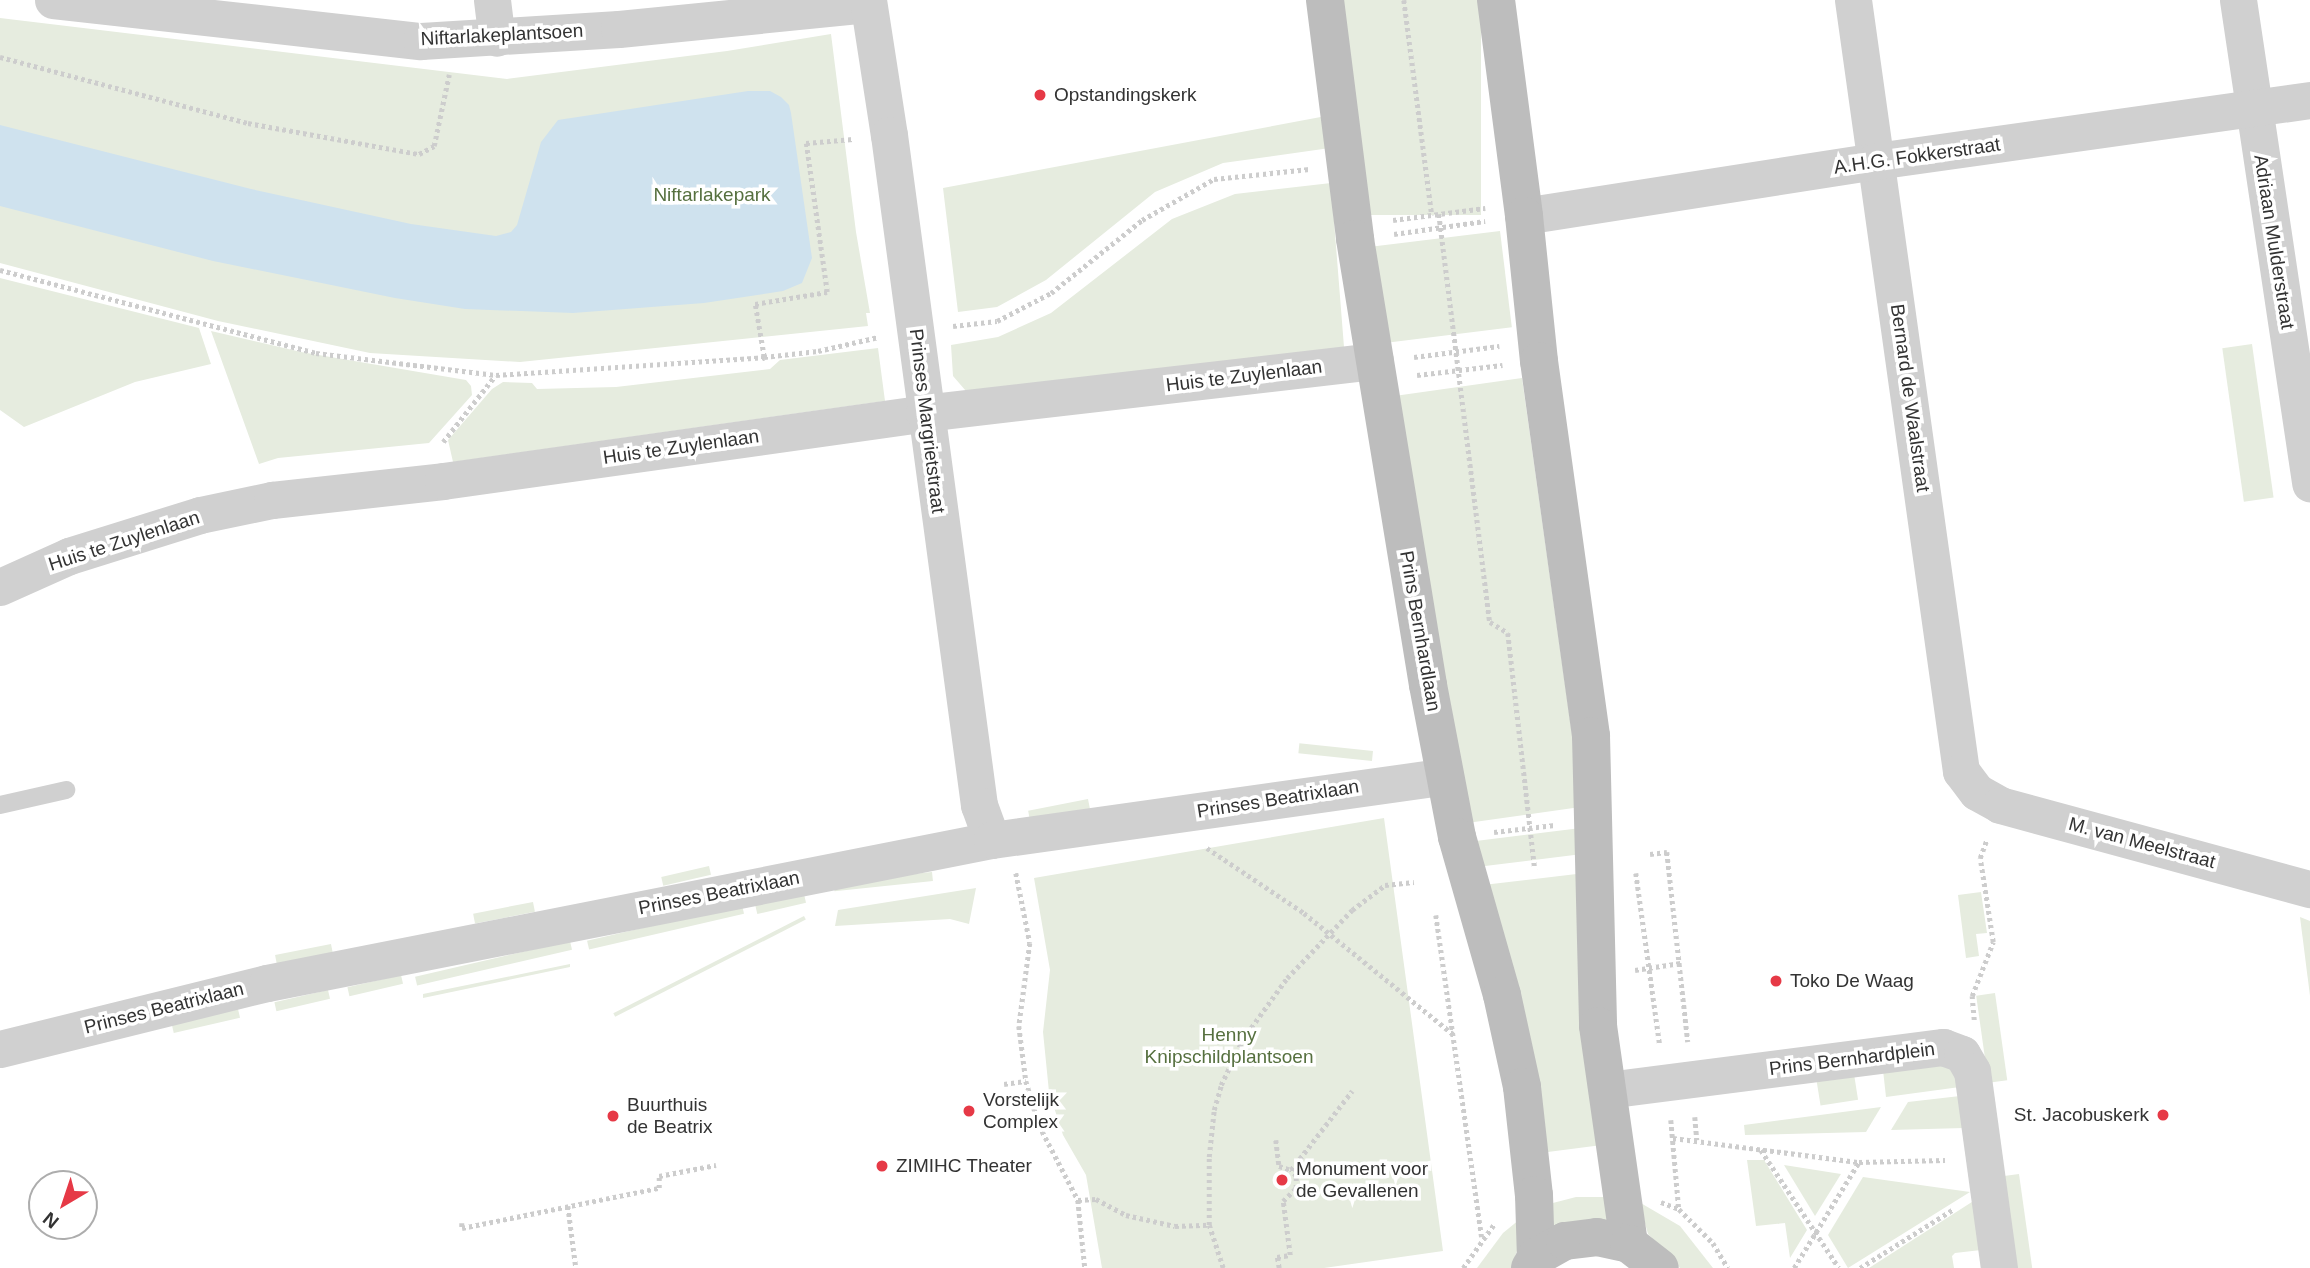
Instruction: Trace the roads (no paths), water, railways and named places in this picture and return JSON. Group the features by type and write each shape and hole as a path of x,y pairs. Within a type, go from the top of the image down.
{"street":[{"name":"Niftarlakeplantsoen","path":"53,0 421,41 497,38 868,2"},
{"path":"492,0 497,38"},
{"name":"Prins Bernhardlaan","path":"1325,0 1354,232 1445,776 1458,837 1502,995 1522,1087 1534,1195 1533,1263"},
{"path":"1496,0 1538,351 1591,736 1598,1026 1629,1244"},
{"name":"Bernard de Waalstraat","path":"1853,0 1961,771 1989,799"},
{"name":"Adriaan Mulderstraat","path":"2238,0 2306,432 2310,484"},
{"name":"Prinses Margrietstraat","path":"868,2 889,135 924,413 979,805 992,839"},
{"name":"A.H.G. Fokkerstraat","path":"1523,209 2310,100"},
{"name":"Huis te Zuylenlaan","path":"0,587 69,556 200,515 272,500 443,481 924,413 1376,370"},
{"name":"Prinses Beatrixlaan","path":"0,1049 267,983 992,839 1159,818 1445,776"},
{"name":"M. van Meelstraat","path":"1989,799 2310,889"},
{"name":"Prins Bernhardplein","path":"1607,1090 1943,1047 1962,1054 1972,1071 1999,1268"},
{"path":"1533,1263 1565,1241 1597,1237 1629,1244 1660,1268"}],"lane":[{"path":"0,804 66,790"}],"water":[{"path":"748,91 770,91 789,105 791,113 812,258 802,283 783,291 704,303 573,313 465,309 395,298 213,261 0,206 0,125 251,189 411,224 496,236 511,232 517,225 541,142 558,120"}],"place":[{"name":"Opstandingskerk","path":"1040,95"},
{"name":"Toko De Waag","path":"1776,981"},
{"name":"Vorstelijk Complex","path":"969,1111"},
{"name":"St. Jacobuskerk","path":"2163,1115"},
{"name":"Buurthuis de Beatrix","path":"613,1116"},
{"name":"ZIMIHC Theater","path":"882,1166"},
{"name":"Monument voor de Gevallenen","path":"1282,1180"}],"park label":[{"name":"Niftarlakepark","path":"712,195"},
{"name":"Henny Knipschildplantsoen","path":"1229,1046"}]}
